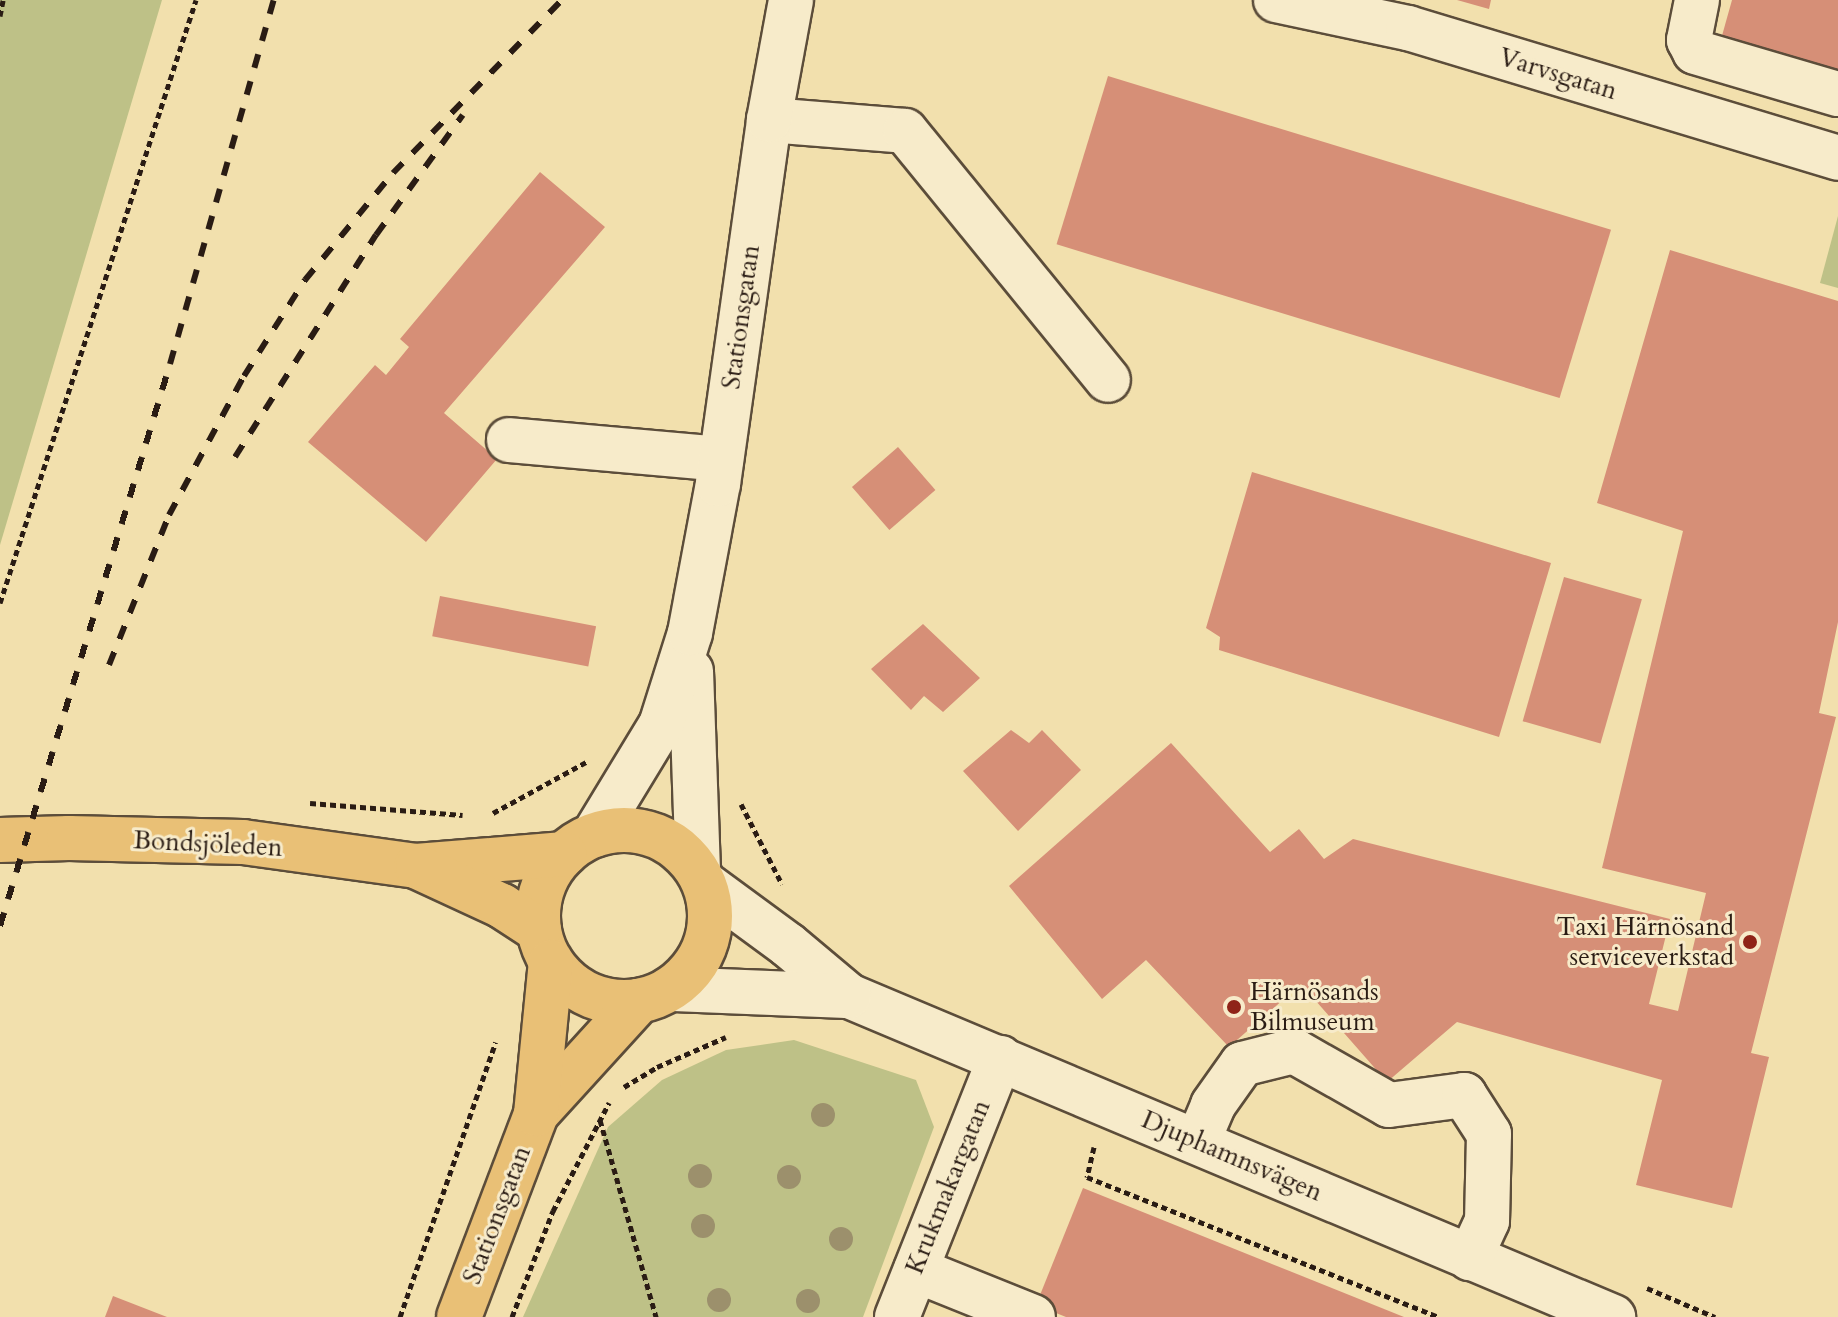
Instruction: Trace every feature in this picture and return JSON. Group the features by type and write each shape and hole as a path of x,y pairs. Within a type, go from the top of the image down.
{"main road":[{"path":"627,830 652,835 675,846 701,877 711,918 706,945 695,966 655,995 605,1001 584,992 561,976 545,946 542,890 579,844 627,830"},
{"name":"Bondsjöleden","path":"0,840 243,842 416,866 579,844"},
{"name":"Bondsjöleden","path":"416,866 502,906 545,946"},
{"name":"Stationsgatan","path":"459,1317 536,1114 545,946"},
{"name":"Stationsgatan","path":"536,1114 655,995"}],"street":[{"name":"Stationsgatan","path":"579,844 661,725 690,633 721,459 769,120 791,0"},
{"name":"Varvsgatan","path":"1276,0 1408,28 1838,158"},
{"path":"1697,0 1689,40 1695,52 1838,94"},
{"path":"769,120 905,131 1108,380"},
{"path":"509,440 721,459"},
{"name":"Stationsgatan","path":"690,633 701,877"},
{"name":"Djuphamnsvägen","path":"701,877 849,996 1613,1317"},
{"name":"Djuphamnsvägen","path":"655,995 849,996"},
{"path":"1198,1141 1213,1105 1242,1064 1294,1051 1389,1105 1464,1095 1489,1134 1487,1221 1470,1258"},
{"name":"Krukmakargatan","path":"897,1317 1000,1058"},
{"path":"916,1270 1033,1317"}],"path":[{"path":"0,16 3,0"},
{"path":"0,603 196,0"},
{"path":"481,817 591,759"},
{"path":"737,796 787,893"},
{"path":"301,803 466,815"},
{"path":"512,1317 553,1211 600,1119 623,1088 657,1067 734,1034"},
{"path":"400,1317 496,1041"},
{"path":"600,1119 656,1317"},
{"path":"1094,1146 1087,1177 1438,1317"}],"green space":[{"path":"0,0 162,0 0,545"},
{"path":"1838,216 1838,288 1820,283"},
{"path":"794,1040 916,1080 934,1127 863,1317 523,1317 608,1127 662,1080 726,1050"}],"building":[{"path":"1457,0 1491,0 1489,9"},
{"path":"1732,0 1838,0 1838,83 1718,50"},
{"path":"1108,76 1611,230 1560,398 1057,244"},
{"path":"540,172 605,227 444,413 497,459 426,542 308,442 375,365 386,375 409,347 400,339"},
{"path":"1670,250 1838,301 1838,622 1819,713 1836,717 1751,1053 1769,1057 1732,1208 1636,1185 1662,1080 1457,1022 1387,1082 1301,984 1229,1047 1146,960 1102,999 1009,886 1171,743 1270,852 1299,829 1324,859 1353,839 1670,919 1649,1004 1678,1011 1706,893 1602,868 1683,531 1597,503"},
{"path":"898,447 935,490 889,530 852,487"},
{"path":"1252,472 1551,563 1499,737 1219,650 1220,637 1206,628"},
{"path":"1564,577 1642,599 1601,744 1523,721"},
{"path":"440,596 596,626 588,667 432,636"},
{"path":"923,624 980,678 943,712 924,696 911,710 871,669"},
{"path":"1011,730 1029,743 1042,730 1081,770 1018,831 963,771"},
{"path":"1083,1188 1404,1317 1066,1317 1036,1305"},
{"path":"113,1296 167,1317 105,1317"}],"railway":[{"path":"0,926 170,364 274,0"},
{"path":"109,665 169,515 244,376 305,280 393,173 562,0"},
{"path":"235,457 376,235 463,115"}],"place":[{"name":"Taxi Härnösand serviceverkstad","path":"1750,942"},
{"name":"Härnösands Bilmuseum","path":"1234,1007"}]}
